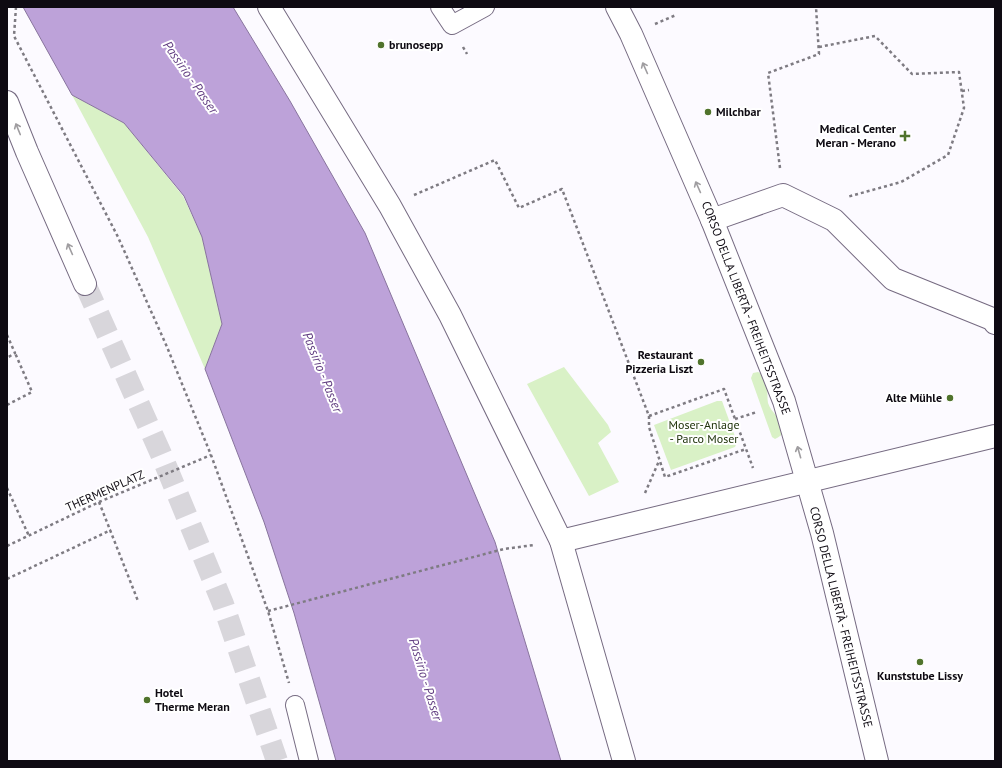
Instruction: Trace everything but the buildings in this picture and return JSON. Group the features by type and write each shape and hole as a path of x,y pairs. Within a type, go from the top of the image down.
{"street":[{"path":"269,7 390,206 450,315 560,541 624,761"},
{"name":"CORSO DELLA LIBERTÀ - FREIHEITSSTRASSE","path":"617,7 712,220 784,401 822,533 877,761"},
{"path":"7,102 27,152 85,284"},
{"path":"712,220 784,194 834,220 893,278 992,319 995,323"},
{"path":"560,541 995,436"}],"lane":[{"path":"440,7 452,25 485,7"},
{"path":"295,705 309,761"}],"path":[{"path":"16,7 14,36 118,237 168,347 211,455 268,611 295,705"},
{"path":"784,194 768,73 819,54 816,7"},
{"path":"810,208 901,182 948,155 964,108 959,72 912,74 875,36 819,47"},
{"path":"962,91 969,90"},
{"path":"390,206 495,160 519,208 562,189 649,416 649,428 665,477 746,449 724,389 649,416"},
{"path":"7,335 32,392 7,405"},
{"path":"7,358 15,353"},
{"path":"736,420 757,412"},
{"name":"THERMENPLATZ","path":"7,546 99,502 211,455"},
{"path":"7,488 29,536"},
{"path":"99,502 138,601"},
{"path":"7,580 110,530"},
{"path":"268,611 504,549"}],"green space":[{"path":"72,95 124,123 183,196 202,237 222,324 205,369 148,237"},
{"path":"564,367 608,425 611,432 598,443 619,482 589,496 527,384"},
{"path":"758,372 765,378 768,403 782,426 782,433 775,439 772,437 751,378 753,373"},
{"name":"Moser-Anlage - Parco Moser","path":"717,401 722,401 737,442 735,447 671,470 654,425"}],"water":[{"name":"Passirio - Passer","path":"23,7 233,7 290,101 365,233 495,542 561,761 336,761 294,613 264,522 205,369 222,324 202,237 184,196 124,123 72,95"}],"tunnel":[{"path":"85,284 161,454 223,604 277,761"}],"place":[{"name":"brunosepp","path":"381,45"},
{"name":"Milchbar","path":"708,112"},
{"name":"Medical Center Meran - Merano","path":"905,136"},
{"name":"Restaurant Pizzeria Liszt","path":"701,362"},
{"name":"Alte Mühle","path":"950,398"},
{"name":"Kunststube Lissy","path":"920,662"},
{"name":"Hotel Therme Meran","path":"147,700"}]}
